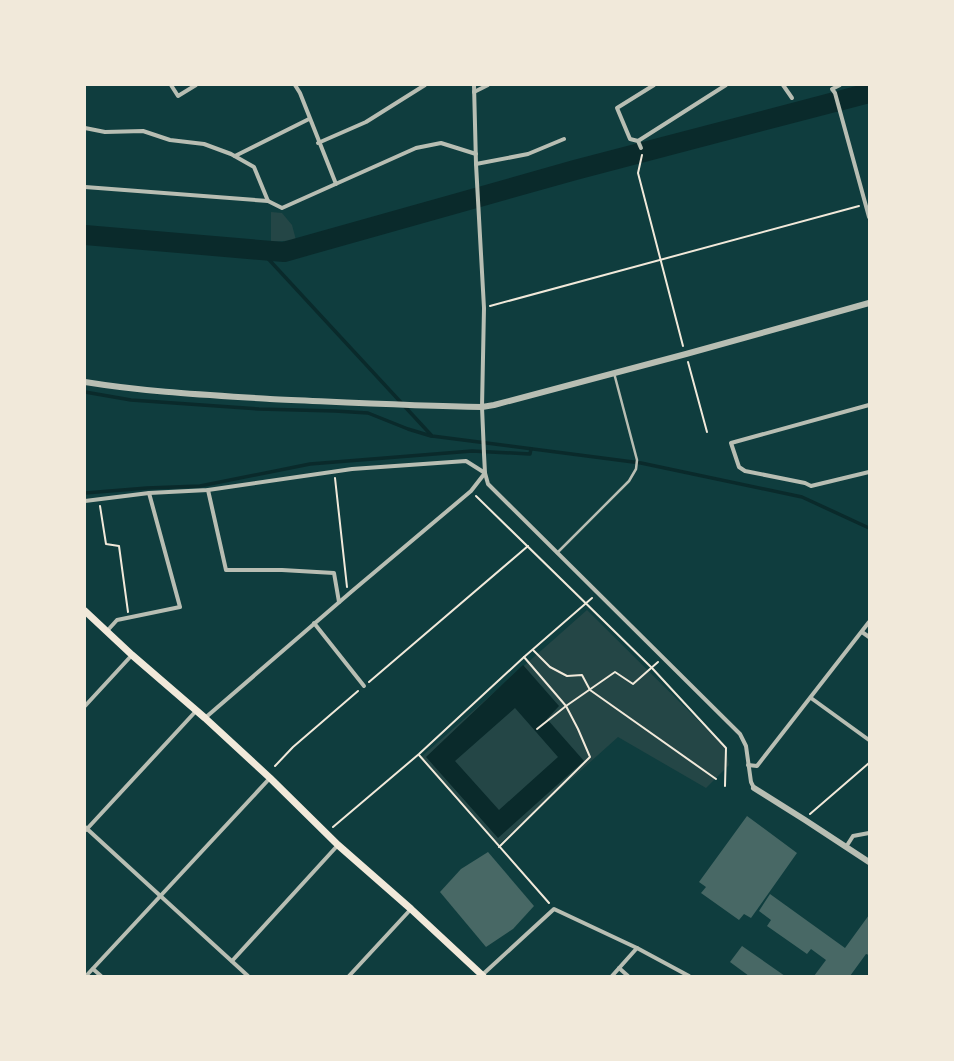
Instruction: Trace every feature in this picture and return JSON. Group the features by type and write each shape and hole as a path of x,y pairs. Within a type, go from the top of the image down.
{"main road":[{"path":"85,611 132,655 205,718 270,778 326,834 411,909 482,976"}],"street":[{"path":"171,85 178,96 196,85"},
{"path":"295,85 300,93 318,143 336,184"},
{"path":"318,143 366,122 425,85"},
{"path":"474,85 476,164 484,308 482,407 485,474 488,484 740,734 746,746 751,782 754,788 806,820 869,862"},
{"path":"474,92 488,85"},
{"path":"654,85 618,108 630,139 638,141 726,85"},
{"path":"783,85 792,98"},
{"path":"840,85 832,89 839,106 869,217"},
{"path":"235,156 309,119"},
{"path":"85,128 104,132 143,131 170,140 204,144 235,156 254,167 268,201"},
{"path":"476,164 528,154 564,139"},
{"path":"638,141 641,148"},
{"path":"85,187 268,201 282,208 416,148 441,143 476,154"},
{"path":"85,382 198,395 411,406 482,407 686,354 869,303"},
{"path":"869,405 731,442 739,467 745,471 805,483 811,486 869,472"},
{"path":"85,501 149,493 208,490 334,470 466,461 485,474"},
{"path":"205,718 470,490 485,474"},
{"path":"208,490 226,570 282,570 334,573 339,602"},
{"path":"106,631 117,620 180,607 149,493"},
{"path":"748,765 757,766 869,622"},
{"path":"314,623 364,686"},
{"path":"862,632 869,637"},
{"path":"85,706 132,655"},
{"path":"811,698 869,740"},
{"path":"196,711 86,829 248,976"},
{"path":"86,976 270,778"},
{"path":"846,847 853,836 869,833"},
{"path":"232,961 338,845"},
{"path":"482,976 554,908 637,948 689,976"},
{"path":"349,976 411,909"},
{"path":"612,976 637,948"},
{"path":"619,968 628,976"},
{"path":"93,969 101,976"}],"lane":[{"path":"557,553 629,481 636,469 637,460 614,373"}],"path":[{"path":"643,156 638,173 706,432"},
{"path":"484,308 866,204"},
{"path":"334,470 347,589 351,592"},
{"path":"470,490 652,668 726,748 725,786"},
{"path":"99,499 106,544 119,546 128,617"},
{"path":"275,766 293,747 528,546"},
{"path":"326,834 419,754 524,657 598,594"},
{"path":"533,650 550,667 567,676 582,675 590,690 716,779"},
{"path":"499,847 590,757 566,706 524,657"},
{"path":"537,729 566,706 615,672 633,684 663,658"},
{"path":"419,754 554,908"},
{"path":"806,820 810,814 869,763"}],"shaded area":[{"path":"271,212 282,213 292,225 296,240 271,242"},
{"path":"587,610 726,748 729,765 706,788 618,737 498,845 420,758"},
{"path":"523,665 559,706 547,719 584,761 498,838 426,757","holes":["515,708 558,757 499,810 455,761"]}],"building":[{"path":"747,816 797,853 751,918 744,914 739,920 701,893 706,887 699,882"},
{"path":"488,852 534,906 513,929 486,947 440,892 461,869"},
{"path":"770,894 845,948 869,915 869,955 866,954 850,976 814,976 826,960 811,949 807,954 767,926 771,920 759,911"},
{"path":"742,946 785,976 749,976 730,962"}],"waterway":[{"path":"85,235 284,252 575,170 869,93"},
{"path":"261,251 432,436 641,463 802,497 869,528"},
{"path":"85,392 131,400 259,409 368,413 408,429 431,436"},
{"path":"85,493 147,488 200,486 310,464 472,451 530,454 531,449"}]}
